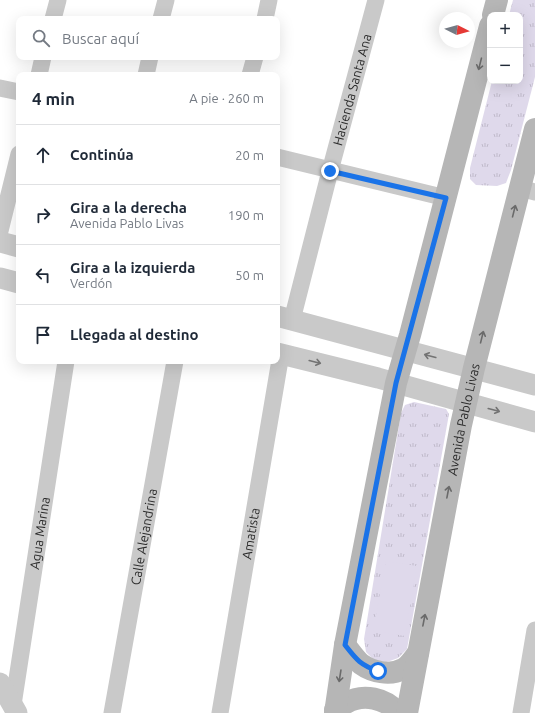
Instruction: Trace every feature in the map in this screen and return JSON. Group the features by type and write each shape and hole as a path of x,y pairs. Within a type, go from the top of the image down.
{"main road":[{"path":"494,12 497,0"},
{"path":"335,712 345,645 396,383 446,198 487,38"},
{"name":"Avenida Pablo Livas","path":"406,713 457,445 474,368 527,190 535,129"},
{"path":"345,645 354,657 361,663 368,668 382,672 396,672 403,669 418,654"},
{"path":"335,712 345,703 354,699 366,697 376,698 386,702 394,707 398,713"}],"street":[{"path":"54,16 58,0"},
{"path":"162,16 166,0"},
{"path":"266,16 270,0"},
{"name":"Hacienda Santa Ana","path":"284,318 330,171 376,0"},
{"path":"40,72 42,60"},
{"path":"147,72 149,60"},
{"path":"251,72 254,60"},
{"path":"0,88 16,91"},
{"path":"280,158 446,198"},
{"path":"0,230 16,166"},
{"path":"0,242 16,246"},
{"path":"0,278 16,282"},
{"path":"284,318 535,385"},
{"path":"280,353 396,383 535,422"},
{"name":"Agua Marina","path":"15,709 66,364"},
{"name":"Calle Alejandrina","path":"112,713 174,364"},
{"name":"Amatista","path":"220,713 277,364"},
{"path":"521,713 535,630"},
{"path":"0,683 15,709"}],"green space":[{"path":"513,0 535,0 535,77 511,170 506,183 497,186 476,185 470,179 470,168 491,84 523,84 523,12 510,12"},
{"path":"414,402 446,409 449,414 407,649 398,658 387,662 375,661 366,652 364,639 401,413 405,405"},
{"path":"386,561 417,566 405,636 373,631"}],"route":[{"path":"330,171 446,198 396,383 345,645 354,657 361,663 368,668 378,671"}]}
